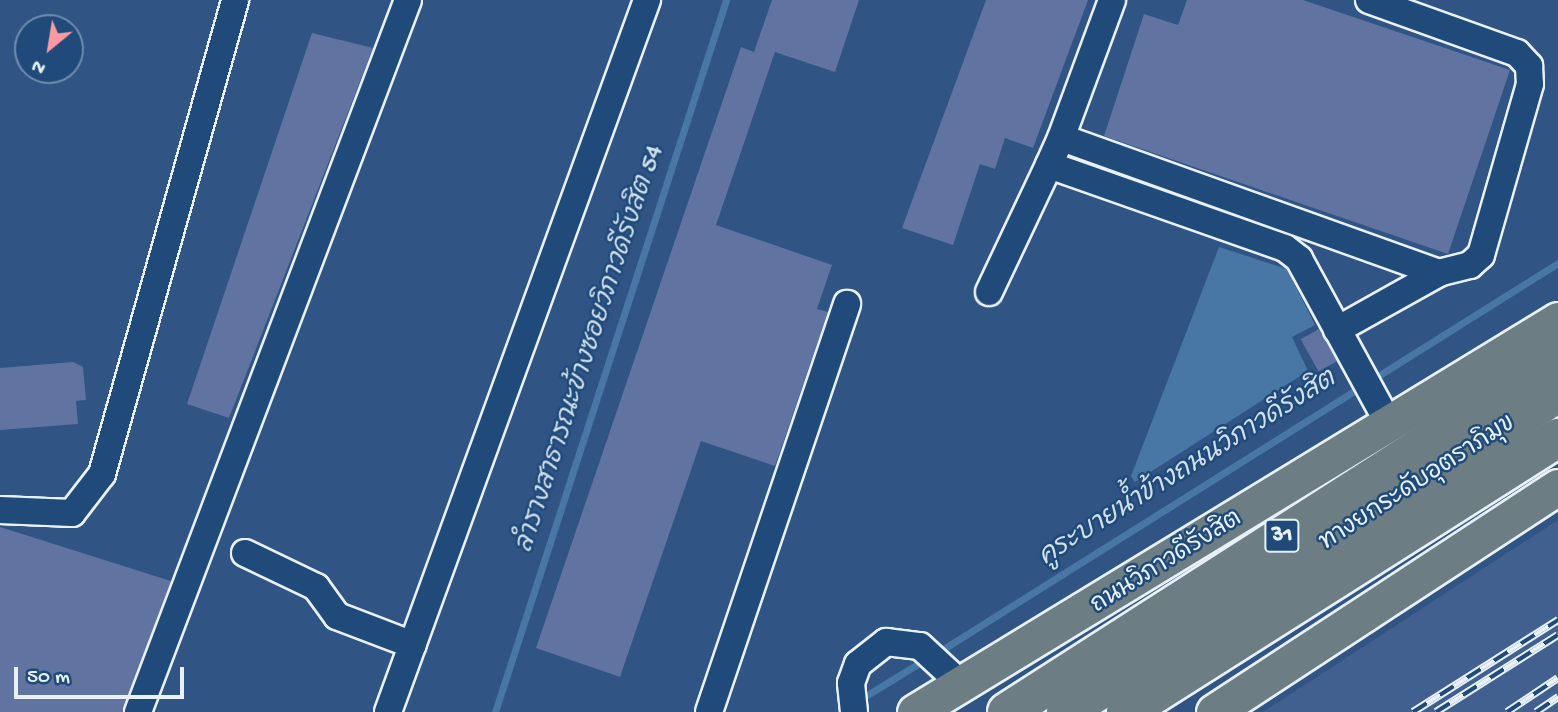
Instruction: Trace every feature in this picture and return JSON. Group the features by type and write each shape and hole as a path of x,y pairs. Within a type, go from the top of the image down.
{"highway":[{"path":"1451,391 1558,339"},
{"name":"ถนนวิภาวดีรังสิต","path":"1006,712 1558,359"},
{"name":"ทางยกระดับอุตราภิมุข","path":"1066,712 1558,393"},
{"name":"ทางยกระดับอุตราภิมุข","path":"1126,712 1558,438"},
{"path":"1168,712 1558,459"}],"main road":[{"name":"ถนนวิภาวดีรังสิต","path":"957,699 1383,412 1451,391 1558,320"},
{"path":"1214,712 1558,487"},
{"path":"915,712 957,699"}],"street":[{"path":"0,510 72,513 102,474 235,0"},
{"path":"138,712 408,0"},
{"path":"388,712 647,0"},
{"path":"989,292 1061,138 1112,0"},
{"path":"1061,138 1439,273 1456,272 1481,255 1530,84 1529,66 1517,53 1369,0"},
{"path":"1049,166 1285,248 1307,270 1383,412"},
{"path":"1337,330 1439,273"},
{"path":"709,712 847,304"},
{"path":"245,553 316,587 337,617 413,645"},
{"path":"853,702 858,664 886,642 902,640 933,655 957,699"}],"shaded area":[{"path":"1219,247 1287,269 1315,325 1292,337 1308,371 1135,482 1131,476"},
{"path":"1558,520 1558,712 1263,712"}],"building":[{"path":"772,0 859,0 835,72 775,52 716,225 832,265 817,309 828,312 775,466 701,441 620,677 536,648 741,47 754,52"},
{"path":"986,0 1088,0 1033,148 1005,138 995,169 980,164 953,245 902,228"},
{"path":"1187,0 1303,0 1510,70 1448,254 1104,136 1144,14 1178,25"},
{"path":"312,33 373,48 229,418 187,404"},
{"path":"1319,329 1337,361 1319,372 1301,339"},
{"path":"73,362 83,367 86,400 76,401 78,424 0,430 0,368"},
{"path":"0,527 171,581 123,712 0,712"}],"waterway":[{"name":"ลำรางสาธารณะข้างซอยวิภาวดีรังสิต 54","path":"495,712 726,0"},
{"name":"คูระบายน้ำข้างถนนวิภาวดีรังสิต","path":"937,653 1558,263"},
{"name":"คูระบายน้ำข้างถนนวิภาวดีรังสิต","path":"859,700 926,659"}],"railway":[{"path":"1413,712 1558,620"},
{"path":"1436,712 1558,635"},
{"path":"1507,712 1558,678"},
{"path":"1536,712 1558,697"}]}
